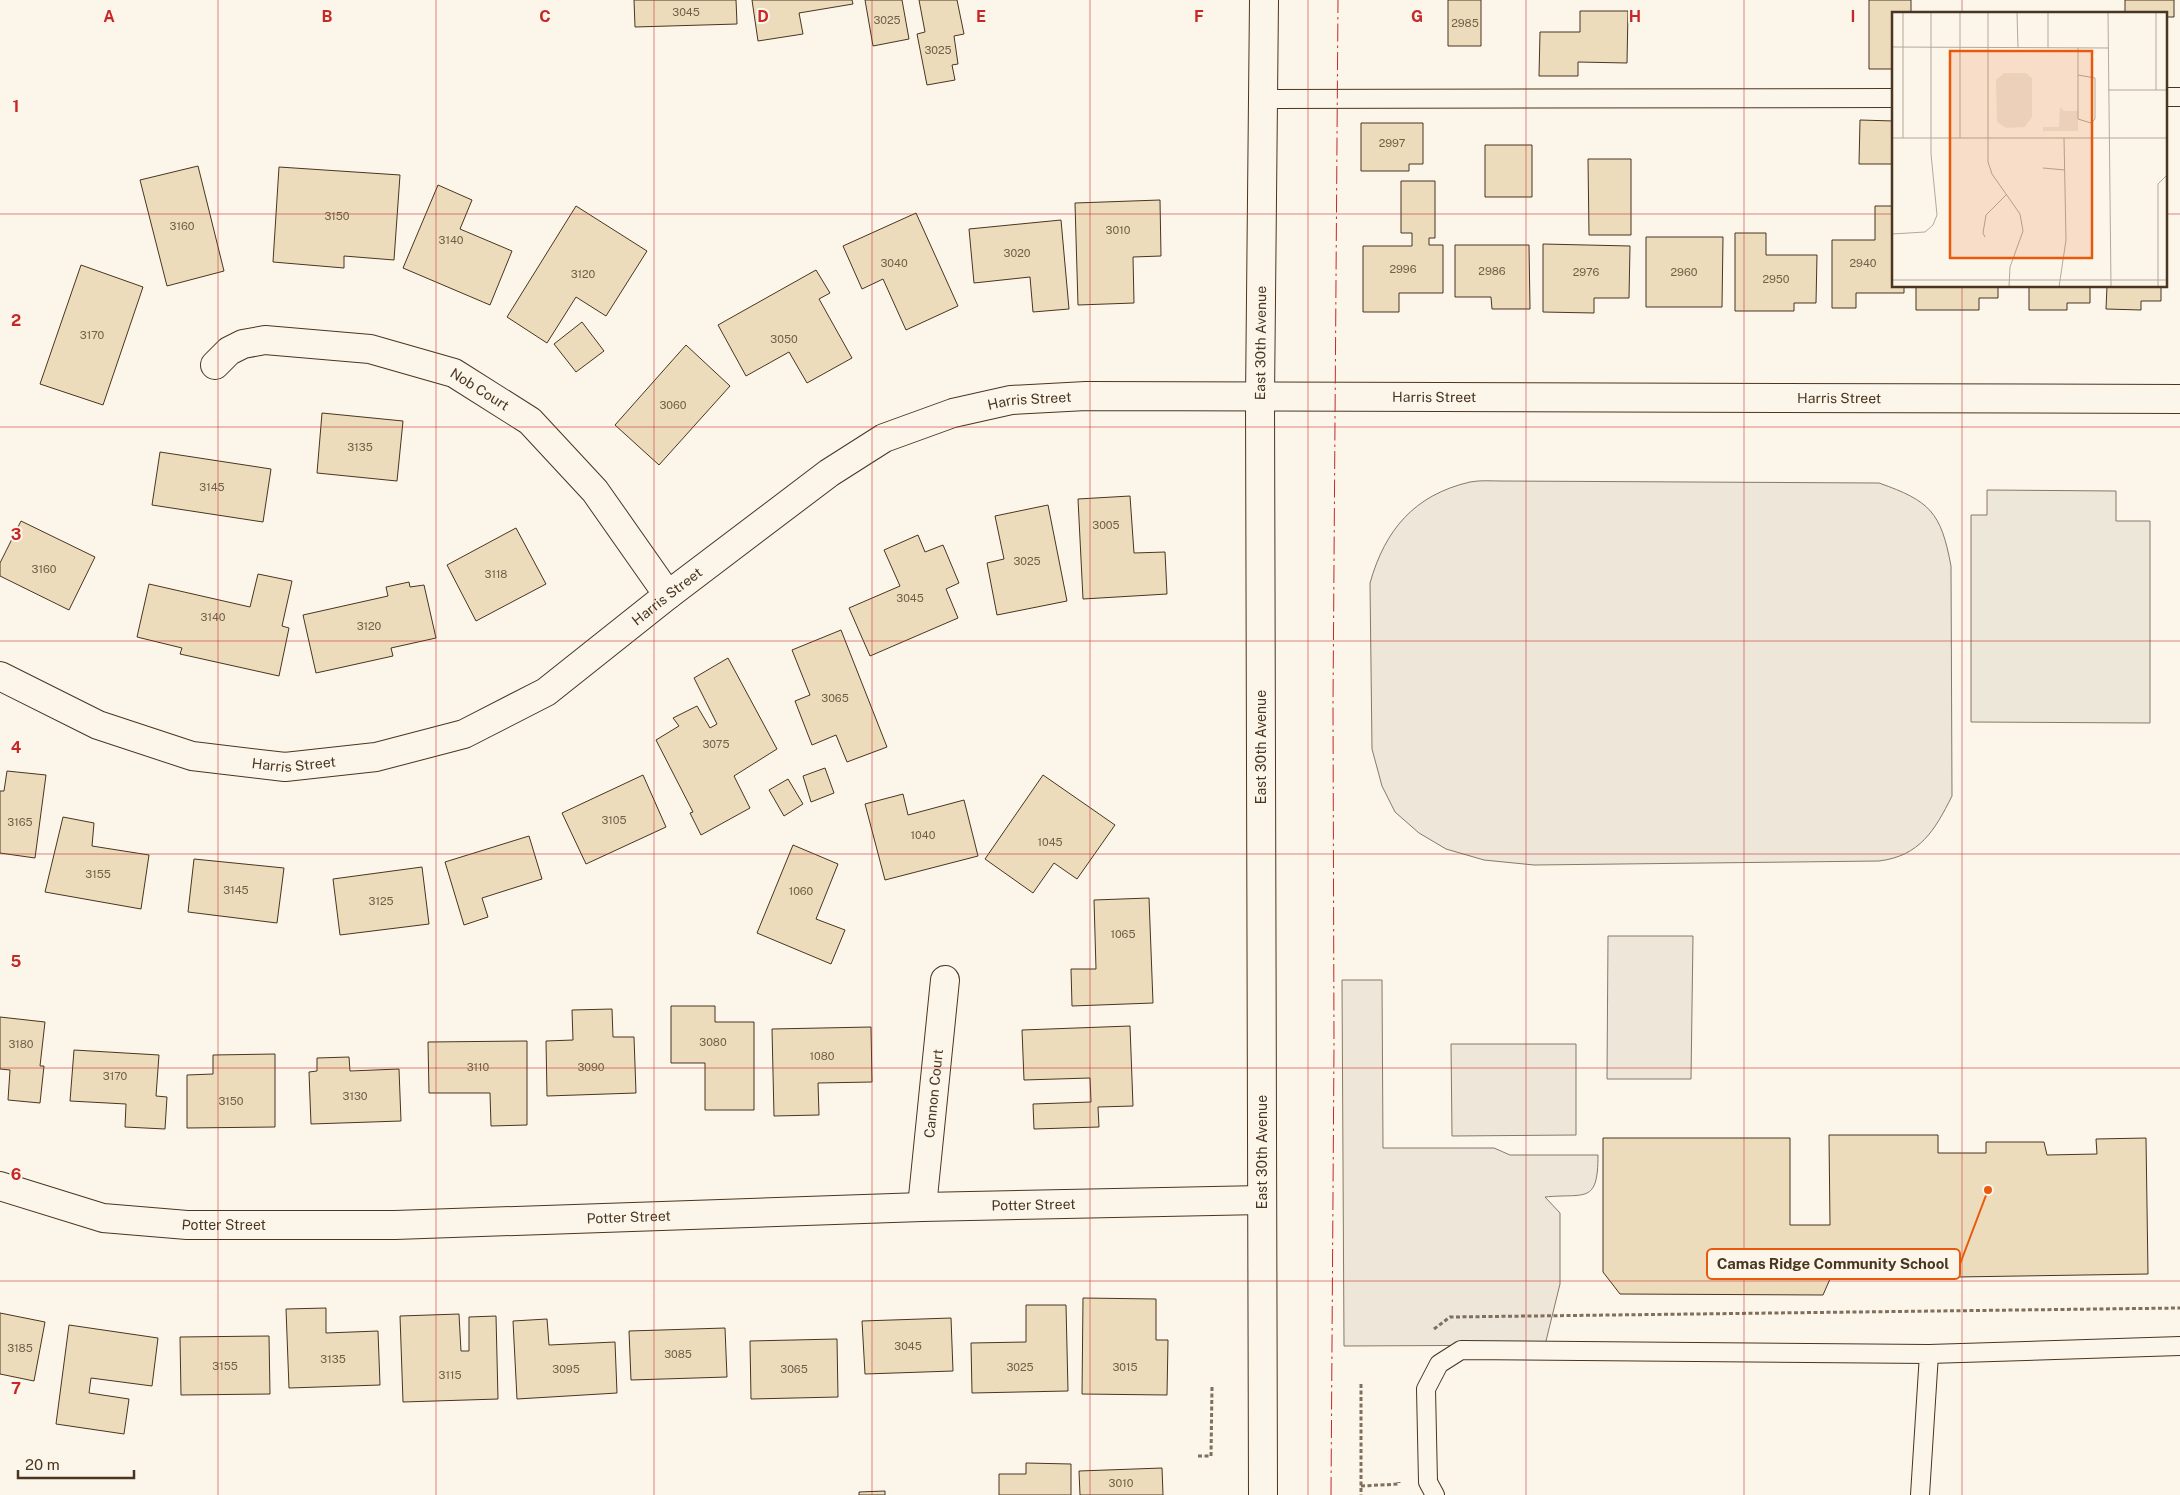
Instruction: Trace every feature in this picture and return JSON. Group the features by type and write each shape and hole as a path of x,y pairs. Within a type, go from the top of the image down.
{"street":[{"name":"East 30th Avenue","path":"1262,1495 1260,398 1264,0"},
{"name":"Nob Court","path":"214,366 229,351 243,344 265,340 370,349 454,373 530,421 595,491 668,595"},
{"name":"Harris Street","path":"0,676 98,725 192,756 285,768 376,757 464,734 546,692 668,595 837,468 884,438 953,413 1011,400 1086,396 1260,398 2180,399"},
{"name":"Cannon Court","path":"922,1207 945,980"},
{"name":"Potter Street","path":"0,1186 103,1218 187,1226 396,1224 922,1207 1262,1200"}],"lane":[{"path":"1264,99 1892,98"},
{"path":"1435,1495 1428,1482 1426,1389 1439,1364 1461,1350 1929,1354 2180,1346"},
{"path":"1920,1495 1929,1354"}],"path":[{"path":"1361,1384 1361,1495"},
{"path":"1198,1456 1210,1456 1212,1386"}],"shaded area":[{"path":"1482,481 1879,483 1910,496 1922,503 1930,511 1943,533 1951,566 1952,796 1932,830 1916,847 1905,854 1879,861 1534,865 1484,860 1446,849 1419,833 1395,812 1382,786 1372,749 1370,583 1376,564 1393,531 1418,506 1450,488 1470,482"},
{"path":"1987,490 2116,491 2116,521 2150,521 2150,723 1971,722 1971,515 1987,515"},
{"path":"1608,936 1693,936 1691,1079 1607,1079"},
{"path":"1342,980 1382,980 1383,1148 1494,1148 1510,1155 1598,1155 1597,1171 1592,1189 1579,1195 1545,1197 1560,1213 1560,1284 1545,1345 1344,1346"},
{"path":"1451,1044 1576,1044 1576,1135 1452,1136"}],"building":[{"path":"634,0 736,0 737,24 635,27"},
{"path":"752,0 852,0 853,4 799,13 803,34 758,41"},
{"path":"865,0 902,0 909,39 873,46"},
{"path":"919,0 957,0 964,34 954,36 958,64 952,65 955,80 927,85 917,34 925,32"},
{"path":"1448,0 1481,0 1481,46 1448,46"},
{"path":"1869,0 1911,0 1911,12 1892,12 1892,69 1869,69"},
{"path":"2125,0 2174,0 2174,17 2168,17 2168,12 2125,12"},
{"path":"1580,11 1628,11 1627,63 1578,62 1578,76 1539,76 1540,32 1580,32"},
{"path":"1860,120 1892,121 1892,164 1859,164"},
{"path":"1361,123 1423,123 1423,164 1409,164 1409,171 1361,171"},
{"path":"1485,145 1532,145 1532,197 1485,197"},
{"path":"1588,159 1631,159 1631,235 1589,235"},
{"path":"198,166 224,271 167,286 140,180"},
{"path":"279,167 400,175 394,260 344,256 344,268 273,262"},
{"path":"1401,181 1435,181 1435,238 1429,238 1429,245 1443,245 1443,293 1399,293 1399,312 1363,312 1363,246 1412,246 1412,233 1401,233"},
{"path":"438,185 472,200 460,229 512,251 490,305 403,268"},
{"path":"1160,200 1161,256 1133,257 1134,303 1078,305 1075,203"},
{"path":"576,206 647,251 606,316 576,297 547,343 507,317"},
{"path":"1875,206 1892,206 1892,288 1904,288 1904,293 1856,293 1856,308 1832,308 1832,240 1875,240"},
{"path":"916,213 958,306 906,330 883,279 862,289 843,246"},
{"path":"1061,220 1069,309 1033,312 1030,277 974,283 969,229"},
{"path":"1735,233 1766,233 1766,255 1817,255 1816,303 1794,303 1794,311 1735,311"},
{"path":"1646,237 1723,237 1722,307 1646,307"},
{"path":"1543,244 1630,246 1629,298 1594,298 1594,313 1543,312"},
{"path":"1455,245 1529,245 1530,309 1492,309 1491,297 1455,297"},
{"path":"81,265 143,287 103,405 40,384"},
{"path":"816,270 830,293 819,299 852,358 807,383 789,352 746,376 718,325"},
{"path":"1916,288 1998,288 1998,298 1979,298 1979,310 1916,310"},
{"path":"2029,288 2090,288 2090,303 2067,303 2067,310 2029,310"},
{"path":"2107,288 2161,288 2161,301 2141,301 2141,310 2106,309"},
{"path":"582,322 604,351 576,372 554,344"},
{"path":"686,345 730,386 659,465 615,425"},
{"path":"322,413 403,421 397,481 317,473"},
{"path":"160,452 271,469 263,522 152,505"},
{"path":"1130,496 1134,553 1165,552 1167,594 1083,599 1078,499"},
{"path":"1048,505 1067,601 997,615 987,563 1004,559 995,516"},
{"path":"21,521 95,557 69,610 0,576 0,563"},
{"path":"516,528 546,584 476,621 447,565"},
{"path":"918,535 925,552 943,545 959,583 946,589 958,618 870,656 849,608 900,586 884,550"},
{"path":"258,574 292,581 282,626 289,628 279,676 180,654 182,648 137,637 149,584 250,607"},
{"path":"409,582 410,587 424,585 436,638 391,648 393,656 316,673 303,615 388,596 386,587"},
{"path":"841,630 887,747 847,762 836,735 812,745 795,701 810,695 792,650"},
{"path":"728,658 777,749 734,776 750,808 701,835 690,813 693,812 656,740 679,726 673,718 697,706 710,728 717,724 694,678"},
{"path":"825,768 834,793 811,802 803,776"},
{"path":"7,771 46,775 35,858 0,853 0,791 4,791"},
{"path":"643,775 666,827 586,864 562,813"},
{"path":"1043,775 1115,825 1077,879 1054,863 1033,893 985,859"},
{"path":"788,779 803,804 784,816 769,790"},
{"path":"903,794 908,815 964,800 978,856 885,880 865,804"},
{"path":"63,817 94,823 92,846 149,855 141,909 45,892"},
{"path":"529,836 542,879 482,898 488,917 464,925 445,862"},
{"path":"793,845 838,864 816,919 845,930 831,964 757,933"},
{"path":"194,859 284,868 277,923 188,912"},
{"path":"422,867 429,924 340,935 333,879"},
{"path":"1149,898 1153,1003 1072,1006 1071,969 1096,969 1094,900"},
{"path":"671,1006 715,1006 715,1022 754,1022 754,1110 705,1110 705,1063 671,1063"},
{"path":"612,1009 613,1037 634,1037 636,1093 547,1096 546,1041 573,1040 572,1010"},
{"path":"0,1017 45,1022 40,1066 44,1066 40,1103 8,1100 10,1070 0,1069"},
{"path":"1130,1026 1133,1106 1098,1107 1099,1127 1034,1129 1033,1104 1091,1102 1090,1078 1024,1080 1022,1030"},
{"path":"871,1027 872,1082 818,1083 819,1115 774,1116 772,1029"},
{"path":"527,1041 527,1125 491,1126 490,1093 429,1093 428,1042"},
{"path":"74,1050 159,1055 156,1096 167,1097 165,1129 125,1127 126,1104 70,1101"},
{"path":"275,1054 275,1127 187,1128 187,1075 213,1074 213,1055"},
{"path":"349,1057 350,1071 399,1069 401,1121 311,1124 309,1072 317,1071 317,1058"},
{"path":"1829,1135 1938,1135 1938,1153 1986,1153 1986,1142 2044,1142 2047,1155 2097,1154 2096,1139 2146,1138 2148,1274 1830,1279 1823,1295 1620,1294 1603,1272 1603,1138 1790,1138 1790,1225 1830,1225"},
{"path":"1083,1298 1156,1299 1156,1340 1168,1340 1167,1395 1082,1394"},
{"path":"1026,1305 1066,1305 1068,1391 972,1393 971,1343 1026,1342"},
{"path":"326,1308 326,1333 378,1331 380,1385 289,1388 286,1309"},
{"path":"0,1313 45,1322 34,1381 0,1374"},
{"path":"459,1314 461,1351 469,1351 469,1317 496,1316 498,1399 403,1402 400,1316"},
{"path":"951,1318 953,1371 865,1374 862,1321"},
{"path":"547,1319 549,1345 615,1342 617,1393 517,1399 513,1321"},
{"path":"69,1325 158,1338 152,1386 91,1378 89,1393 129,1399 124,1434 56,1424"},
{"path":"725,1328 727,1377 631,1380 629,1331"},
{"path":"269,1336 270,1394 181,1395 180,1337"},
{"path":"837,1339 838,1397 751,1399 750,1341"},
{"path":"1026,1463 1071,1464 1071,1495 999,1495 999,1474 1026,1474"},
{"path":"1162,1468 1163,1495 1080,1495 1079,1471"},
{"path":"885,1491 885,1495 859,1495 859,1492"}],"power":[{"path":"1331,1495 1334,1045 1333,704 1338,0"}],"place":[{"name":"Camas Ridge Community School","path":"1988,1190"}]}
